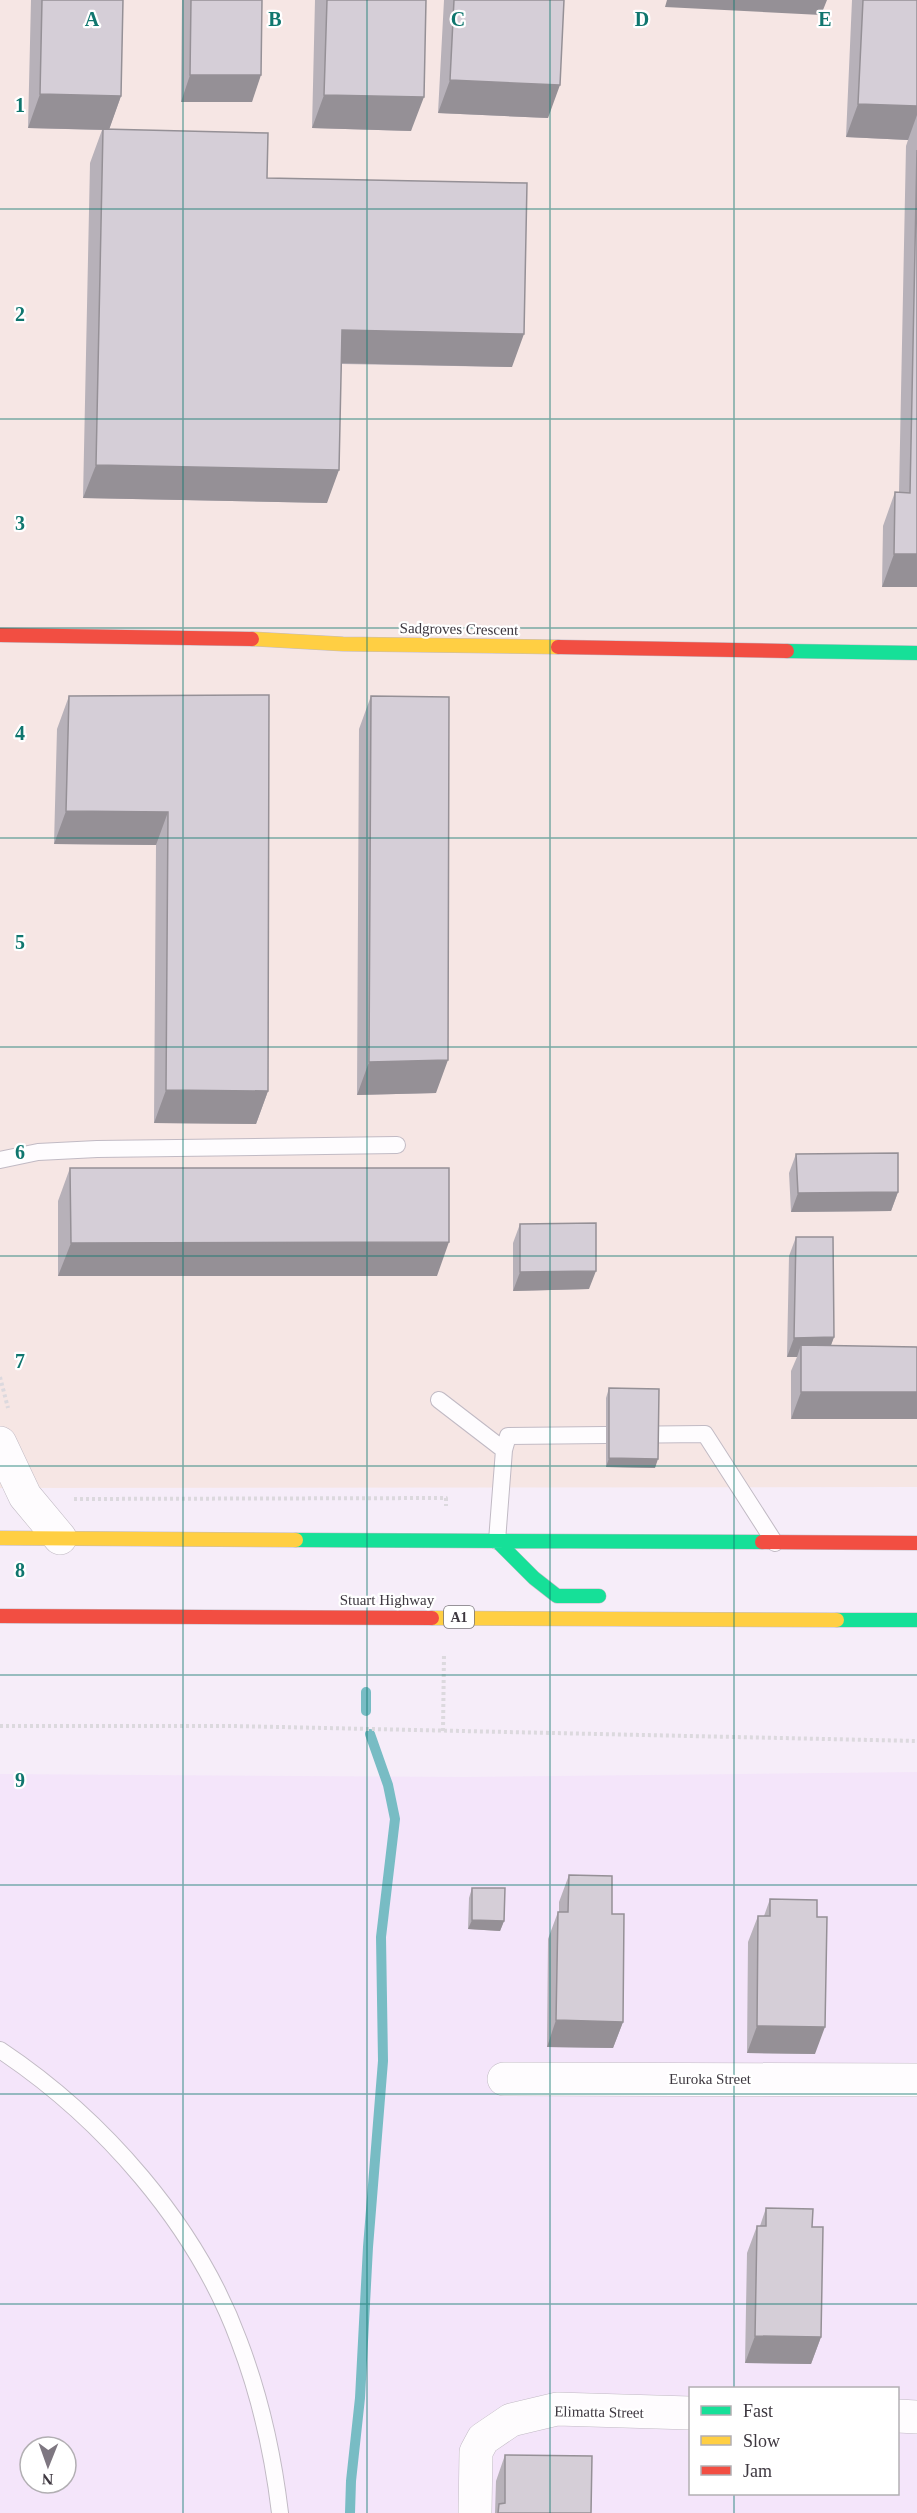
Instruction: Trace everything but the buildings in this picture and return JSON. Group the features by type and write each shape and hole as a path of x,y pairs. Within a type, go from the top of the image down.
{"main road":[{"name":"Sadgroves Crescent","path":"0,635 279,639 343,644 917,653"},
{"path":"0,1538 917,1543"},
{"path":"497,1541 534,1578 558,1596 616,1596"},
{"path":"366,1604 395,1616"},
{"path":"764,1605 804,1618"},
{"name":"Stuart Highway","path":"0,1616 917,1620"}],"street":[{"path":"0,1443 25,1496 60,1538"},
{"name":"Euroka Street","path":"504,2079 917,2080"},
{"name":"Elimatta Street","path":"475,2513 476,2452 483,2439 511,2420 556,2409 689,2413"},
{"path":"899,2416 917,2417"}],"lane":[{"path":"0,1160 38,1152 97,1149 397,1144"},
{"path":"439,1400 504,1450"},
{"path":"497,1541 504,1450 508,1436 705,1434 775,1543"},
{"path":"0,2050 28,2068 79,2110 117,2150 163,2204 208,2273 239,2340 257,2397 273,2459 280,2513"}],"path":[{"path":"0,1726 234,1726 917,1741"}],"shaded area":[{"path":"0,0 917,0 917,1487 0,1488"},
{"path":"917,1772 917,2513 0,2513 0,1774 465,1777"}],"waterway":[{"path":"366,1692 366,1711"},
{"path":"350,2513 383,2061 381,1937 395,1819 388,1785 370,1734"}],"traffic: fast":[{"path":"787,651 917,653"},
{"path":"296,1540 762,1542"},
{"path":"497,1541 534,1578 557,1596 599,1596"},
{"path":"837,1620 917,1620"}],"traffic: slow":[{"path":"252,639 343,644 558,647"},
{"path":"0,1538 296,1540"},
{"path":"432,1618 837,1620"}],"traffic: jam":[{"path":"0,635 252,639"},
{"path":"558,647 787,651"},
{"path":"762,1542 917,1543"},
{"path":"0,1616 432,1618"}]}
